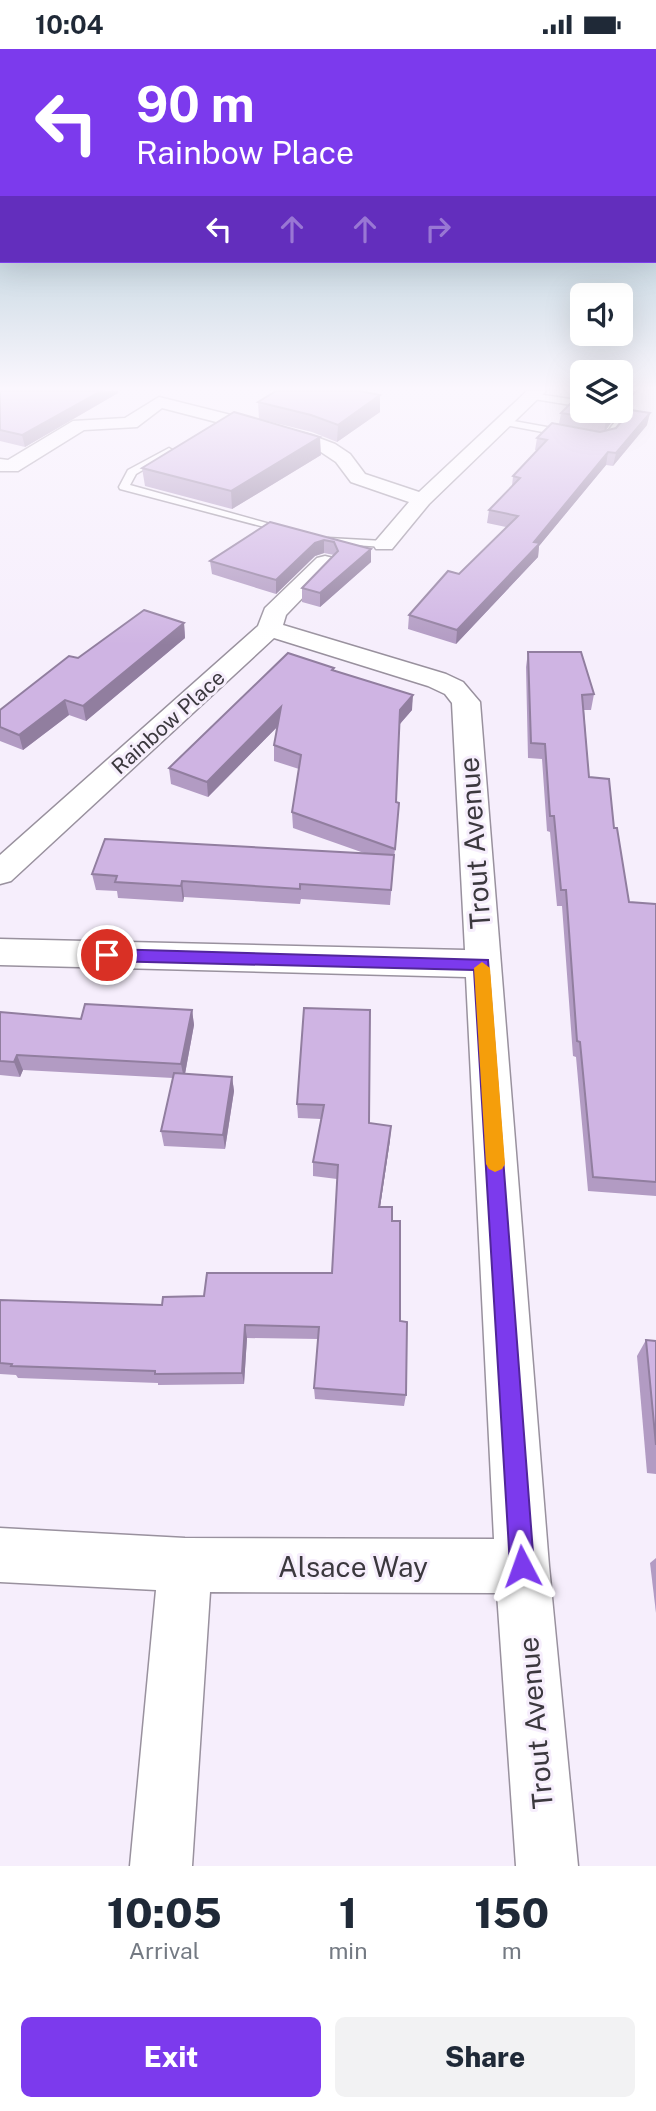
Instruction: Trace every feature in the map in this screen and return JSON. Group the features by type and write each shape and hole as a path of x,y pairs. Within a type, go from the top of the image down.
{"street":[{"path":"356,476 422,500"},
{"path":"384,544 447,476"},
{"name":"Rainbow Place","path":"0,873 270,629 274,613 325,563"},
{"name":"Trout Avenue","path":"270,629 437,680 454,688 466,702 522,1566 547,1866"},
{"path":"0,952 482,964"},
{"name":"Alsace Way","path":"0,1555 185,1565 522,1566"},
{"path":"161,1866 185,1565"}],"lane":[{"path":"130,476 124,487 297,533"},
{"path":"311,536 337,543 384,544"}],"building":[{"path":"172,476 256,476 231,491"},
{"path":"513,476 588,476 534,542 540,543 457,630 409,615 448,571 459,574 518,516 489,510 520,478"},
{"path":"270,522 371,549 320,593 302,588 338,551 334,542 324,540 315,543 276,580 210,561"},
{"path":"144,610 184,623 83,706 65,700 19,735 0,727 0,710 69,656 78,658"},
{"path":"528,652 581,652 594,694 582,695 589,777 609,779 614,828 617,828 629,902 656,904 656,1182 593,1177 580,1042 577,1041 566,890 561,890 554,816 550,816 545,744 531,743"},
{"path":"288,653 334,668 332,670 413,695 400,710 396,802 399,803 395,849 292,812 301,755 274,745 281,707 207,782 169,768"},
{"path":"105,839 394,855 391,890 300,884 300,889 182,881 181,886 115,882 117,876 92,874"},
{"path":"85,1004 192,1010 181,1064 17,1055 14,1062 0,1061 0,1012 81,1019"},
{"path":"304,1008 370,1010 369,1123 391,1126 379,1207 392,1207 392,1221 400,1221 400,1321 407,1322 406,1395 314,1388 319,1327 245,1325 242,1373 155,1374 155,1371 11,1366 12,1364 0,1363 0,1300 162,1305 163,1297 204,1296 207,1273 332,1273 338,1165 313,1162 324,1105 297,1104"},
{"path":"174,1073 232,1077 223,1135 161,1131"},
{"path":"646,1340 656,1341 656,1445"}],"slow traffic":[{"path":"482,968 495,1164"}],"route":[{"path":"107,955 482,964 522,1566"}]}
